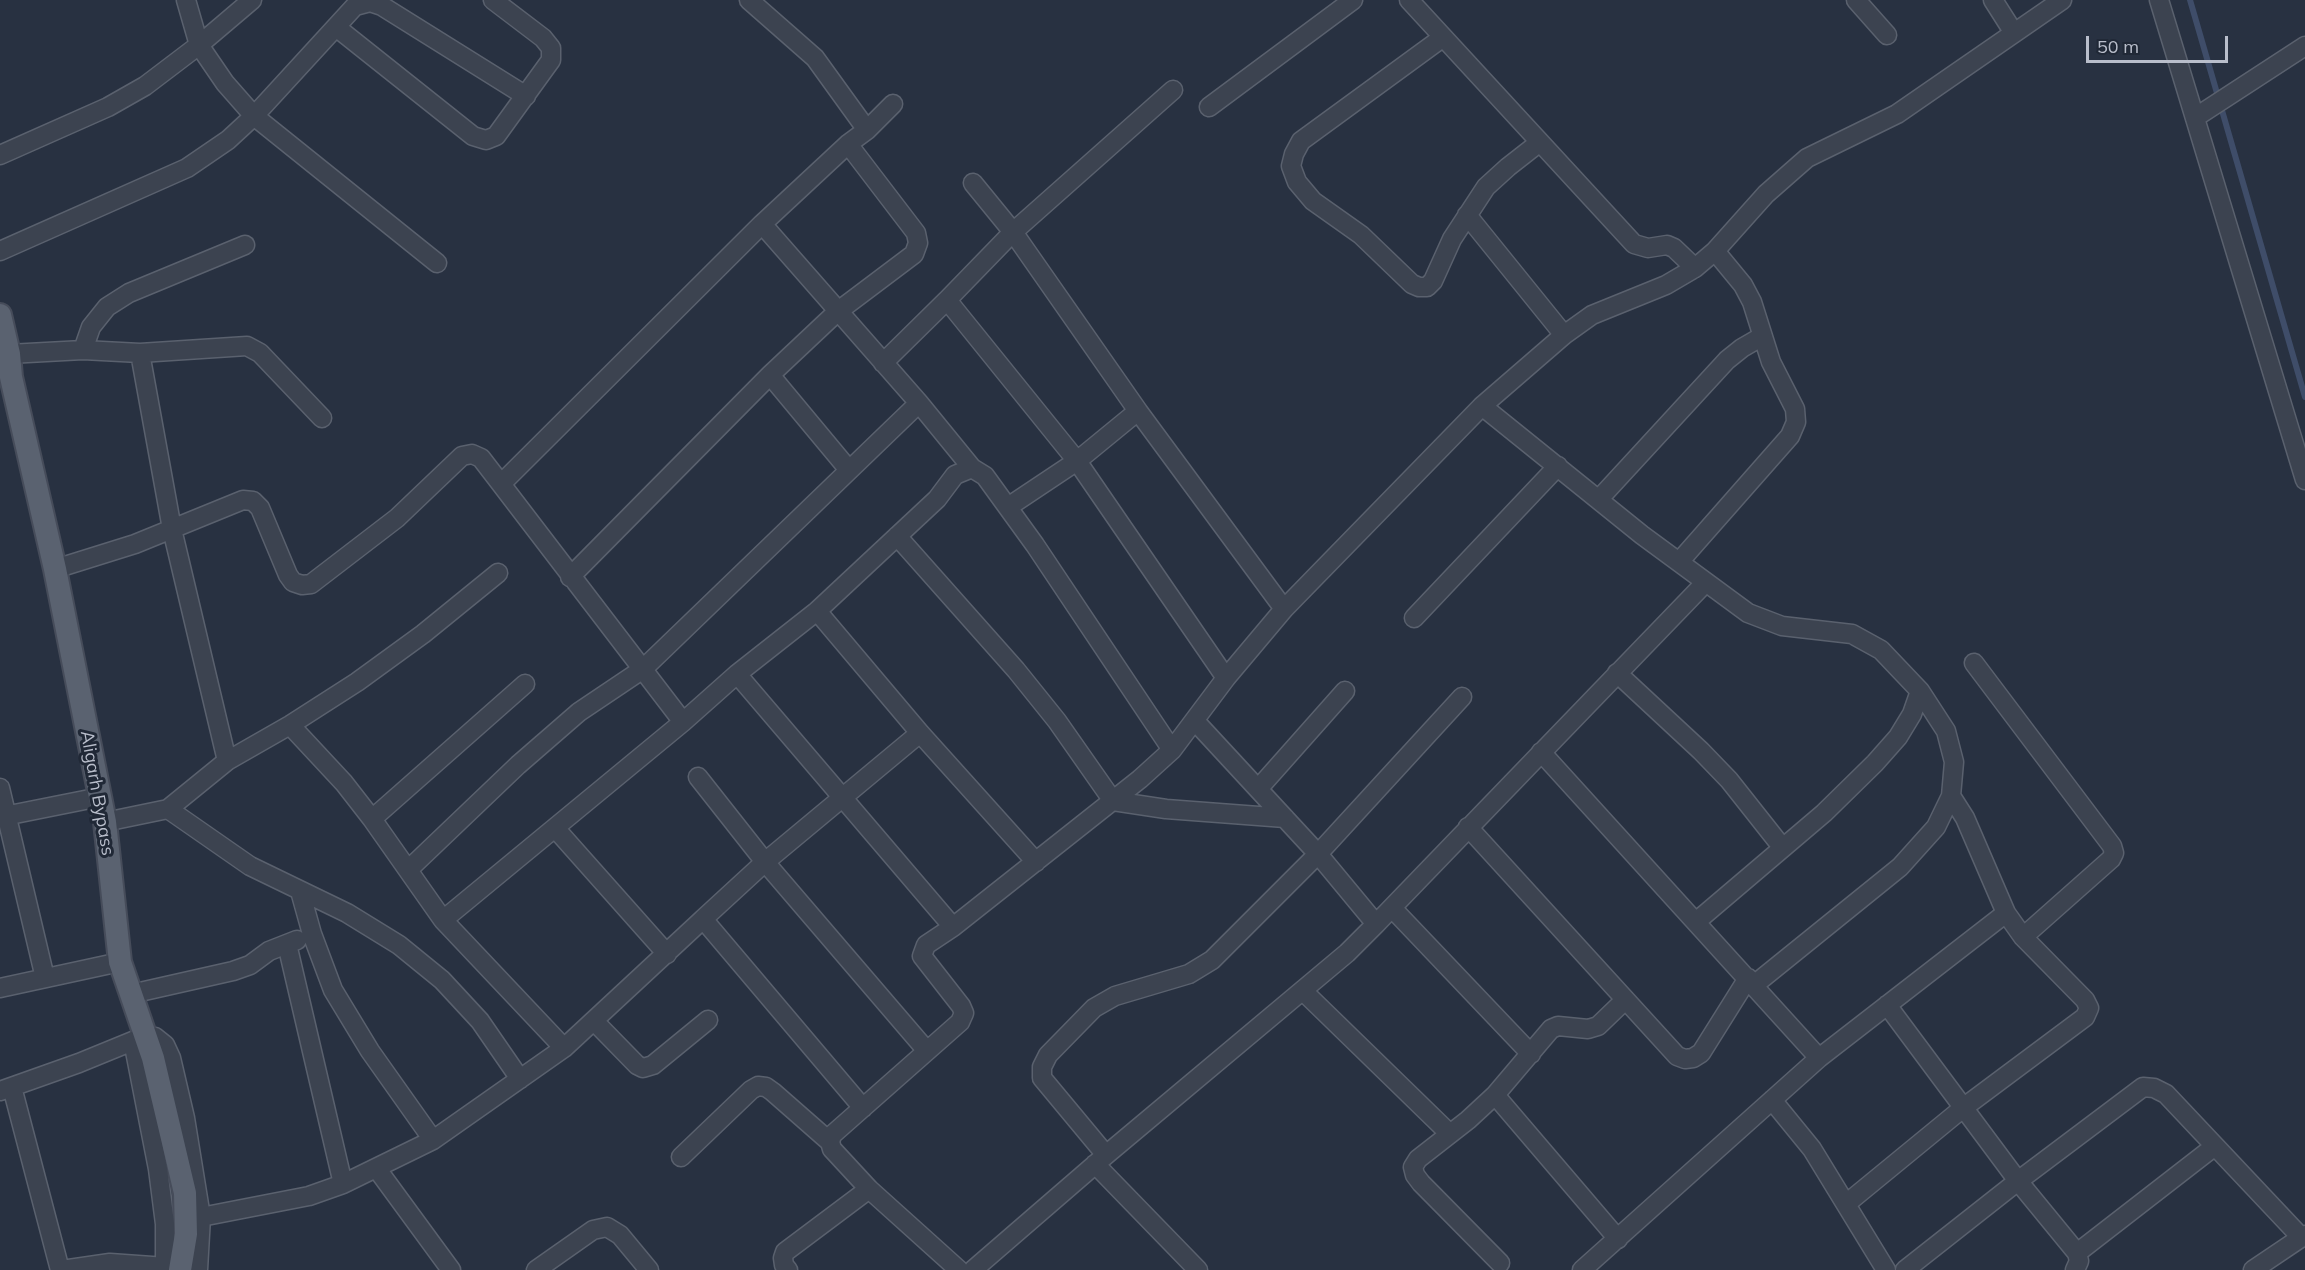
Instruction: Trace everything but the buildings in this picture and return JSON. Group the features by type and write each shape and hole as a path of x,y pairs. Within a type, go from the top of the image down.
{"main road":[{"name":"Aligarh Bypass","path":"0,315 9,354 6,379 55,569 105,822 120,962 131,994 139,1038 153,1058 185,1193 186,1234 170,1269"}],"street":[{"path":"186,0 198,45 225,83 254,116 436,263"},
{"path":"0,155 108,107 145,86 252,0"},
{"path":"336,27 473,136 486,140 496,136 551,60 551,48 543,38 493,0"},
{"path":"749,0 815,58 867,130"},
{"path":"1209,107 1353,0"},
{"path":"1409,0 1635,244 1648,248 1666,244 1674,248 1695,268"},
{"path":"1856,0 1887,35"},
{"path":"1993,0 2014,33"},
{"path":"959,1270 869,1189 832,1149 830,1142 832,1135 960,1022 964,1013 961,1006 922,956 926,945 953,927 1113,801 1172,750 1226,678 1284,609 1482,406 1564,335 1592,315 1666,285 1695,268 1715,251 1766,194 1807,158 1897,114 2062,0"},
{"path":"2159,0 2210,109 2305,480"},
{"path":"0,251 187,168 228,140 254,116 355,6 370,2 382,6 526,96"},
{"path":"1442,38 1300,141 1293,153 1291,166 1297,182 1314,201 1361,235 1412,284 1419,287 1427,286 1433,281 1452,238 1486,187 1508,166 1540,142"},
{"path":"2210,109 2305,46"},
{"path":"883,363 1013,232 1173,90"},
{"path":"501,484 762,224 893,104"},
{"path":"570,577 770,375 837,312 914,254 918,243 916,233 848,144"},
{"path":"973,183 1013,232 1138,411 1284,609"},
{"path":"1467,215 1564,335"},
{"path":"762,224 919,403 972,468 986,476 1172,750"},
{"path":"83,350 91,327 107,307 129,293 245,245"},
{"path":"1679,562 1790,436 1796,422 1795,409 1761,337 1752,302 1743,285 1715,251"},
{"path":"947,300 1077,461 1226,678"},
{"path":"1599,499 1727,360 1761,337"},
{"path":"9,354 83,350 140,353 247,346 260,352 322,418"},
{"path":"140,353 172,529 227,761"},
{"path":"770,375 849,470"},
{"path":"408,870 518,765 571,720 643,669 919,403"},
{"path":"1468,827 1677,1056 1685,1059 1693,1058 1701,1053 1751,982 1900,867 1935,827 1951,796 1954,762 1946,731 1920,691 1881,650 1852,634 1782,626 1748,613 1679,562 1482,406"},
{"path":"1008,507 1077,461 1138,411"},
{"path":"55,569 135,544 243,500 253,501 260,508 293,582 302,585 311,584 397,518 462,456 472,454 481,458 683,722"},
{"path":"1414,618 1558,465"},
{"path":"443,920 683,722 737,674 817,611 938,499 955,475 972,468"},
{"path":"897,536 1016,670 1057,721 1113,801 1285,818"},
{"path":"105,822 168,809 227,761 290,725 357,682 423,634 498,573"},
{"path":"973,1270 1347,953 1706,582"},
{"path":"817,611 920,733 1036,862"},
{"path":"1974,663 2112,846 2114,853 2111,859 2023,937"},
{"path":"737,674 953,927"},
{"path":"1617,674 1701,751 1729,780 1782,847"},
{"path":"372,819 525,684"},
{"path":"1258,789 1345,690"},
{"path":"1697,921 1824,813 1875,763 1898,737 1912,714 1920,691"},
{"path":"1198,1270 1101,1160 1042,1078 1042,1067 1048,1055 1094,1008 1115,996 1189,974 1212,960 1318,854 1462,697"},
{"path":"1195,721 1318,854 1376,924"},
{"path":"290,725 344,783 443,920 564,1048"},
{"path":"201,1218 309,1196 377,1169 433,1140 564,1048 765,862 920,733"},
{"path":"1541,752 1697,921 1819,1058"},
{"path":"698,777 765,862 927,1051"},
{"path":"0,788 3,816 45,978"},
{"path":"1846,1204 1963,1108 2085,1017 2089,1008 2085,1000 2023,937 2006,913 1965,818 1951,796"},
{"path":"3,816 100,797"},
{"path":"168,809 250,866 347,914 399,945 442,980 480,1021 520,1079"},
{"path":"555,828 667,954"},
{"path":"300,891 312,934 333,990 370,1051 433,1140"},
{"path":"1392,908 1531,1054"},
{"path":"1582,1270 1819,1058 2006,913"},
{"path":"703,920 863,1108"},
{"path":"131,994 233,971 250,965 268,951 312,934"},
{"path":"287,944 343,1184"},
{"path":"0,988 120,962"},
{"path":"1303,991 1450,1134"},
{"path":"1500,1263 1415,1175 1413,1167 1418,1159 1495,1095 1551,1029 1558,1026 1588,1029 1598,1026 1626,1000"},
{"path":"1887,1005 2076,1262 2215,1146"},
{"path":"594,1021 637,1065 643,1068 653,1065 708,1020"},
{"path":"139,1038 170,1269 110,1263 61,1270 6,1089 139,1038 155,1037 165,1045 171,1058 185,1118 201,1218 198,1270"},
{"path":"681,1157 751,1090 758,1086 766,1087 773,1092 830,1142"},
{"path":"1905,1270 2143,1087 2154,1088 2166,1094 2303,1236 2253,1270"},
{"path":"1495,1095 1618,1239"},
{"path":"1772,1100 1812,1149 1886,1270"},
{"path":"377,1169 451,1270"},
{"path":"788,1270 784,1265 785,1252 869,1189"},
{"path":"536,1270 593,1230 607,1227 620,1235 649,1270"}],"waterway":[{"path":"2190,0 2305,397"}]}
